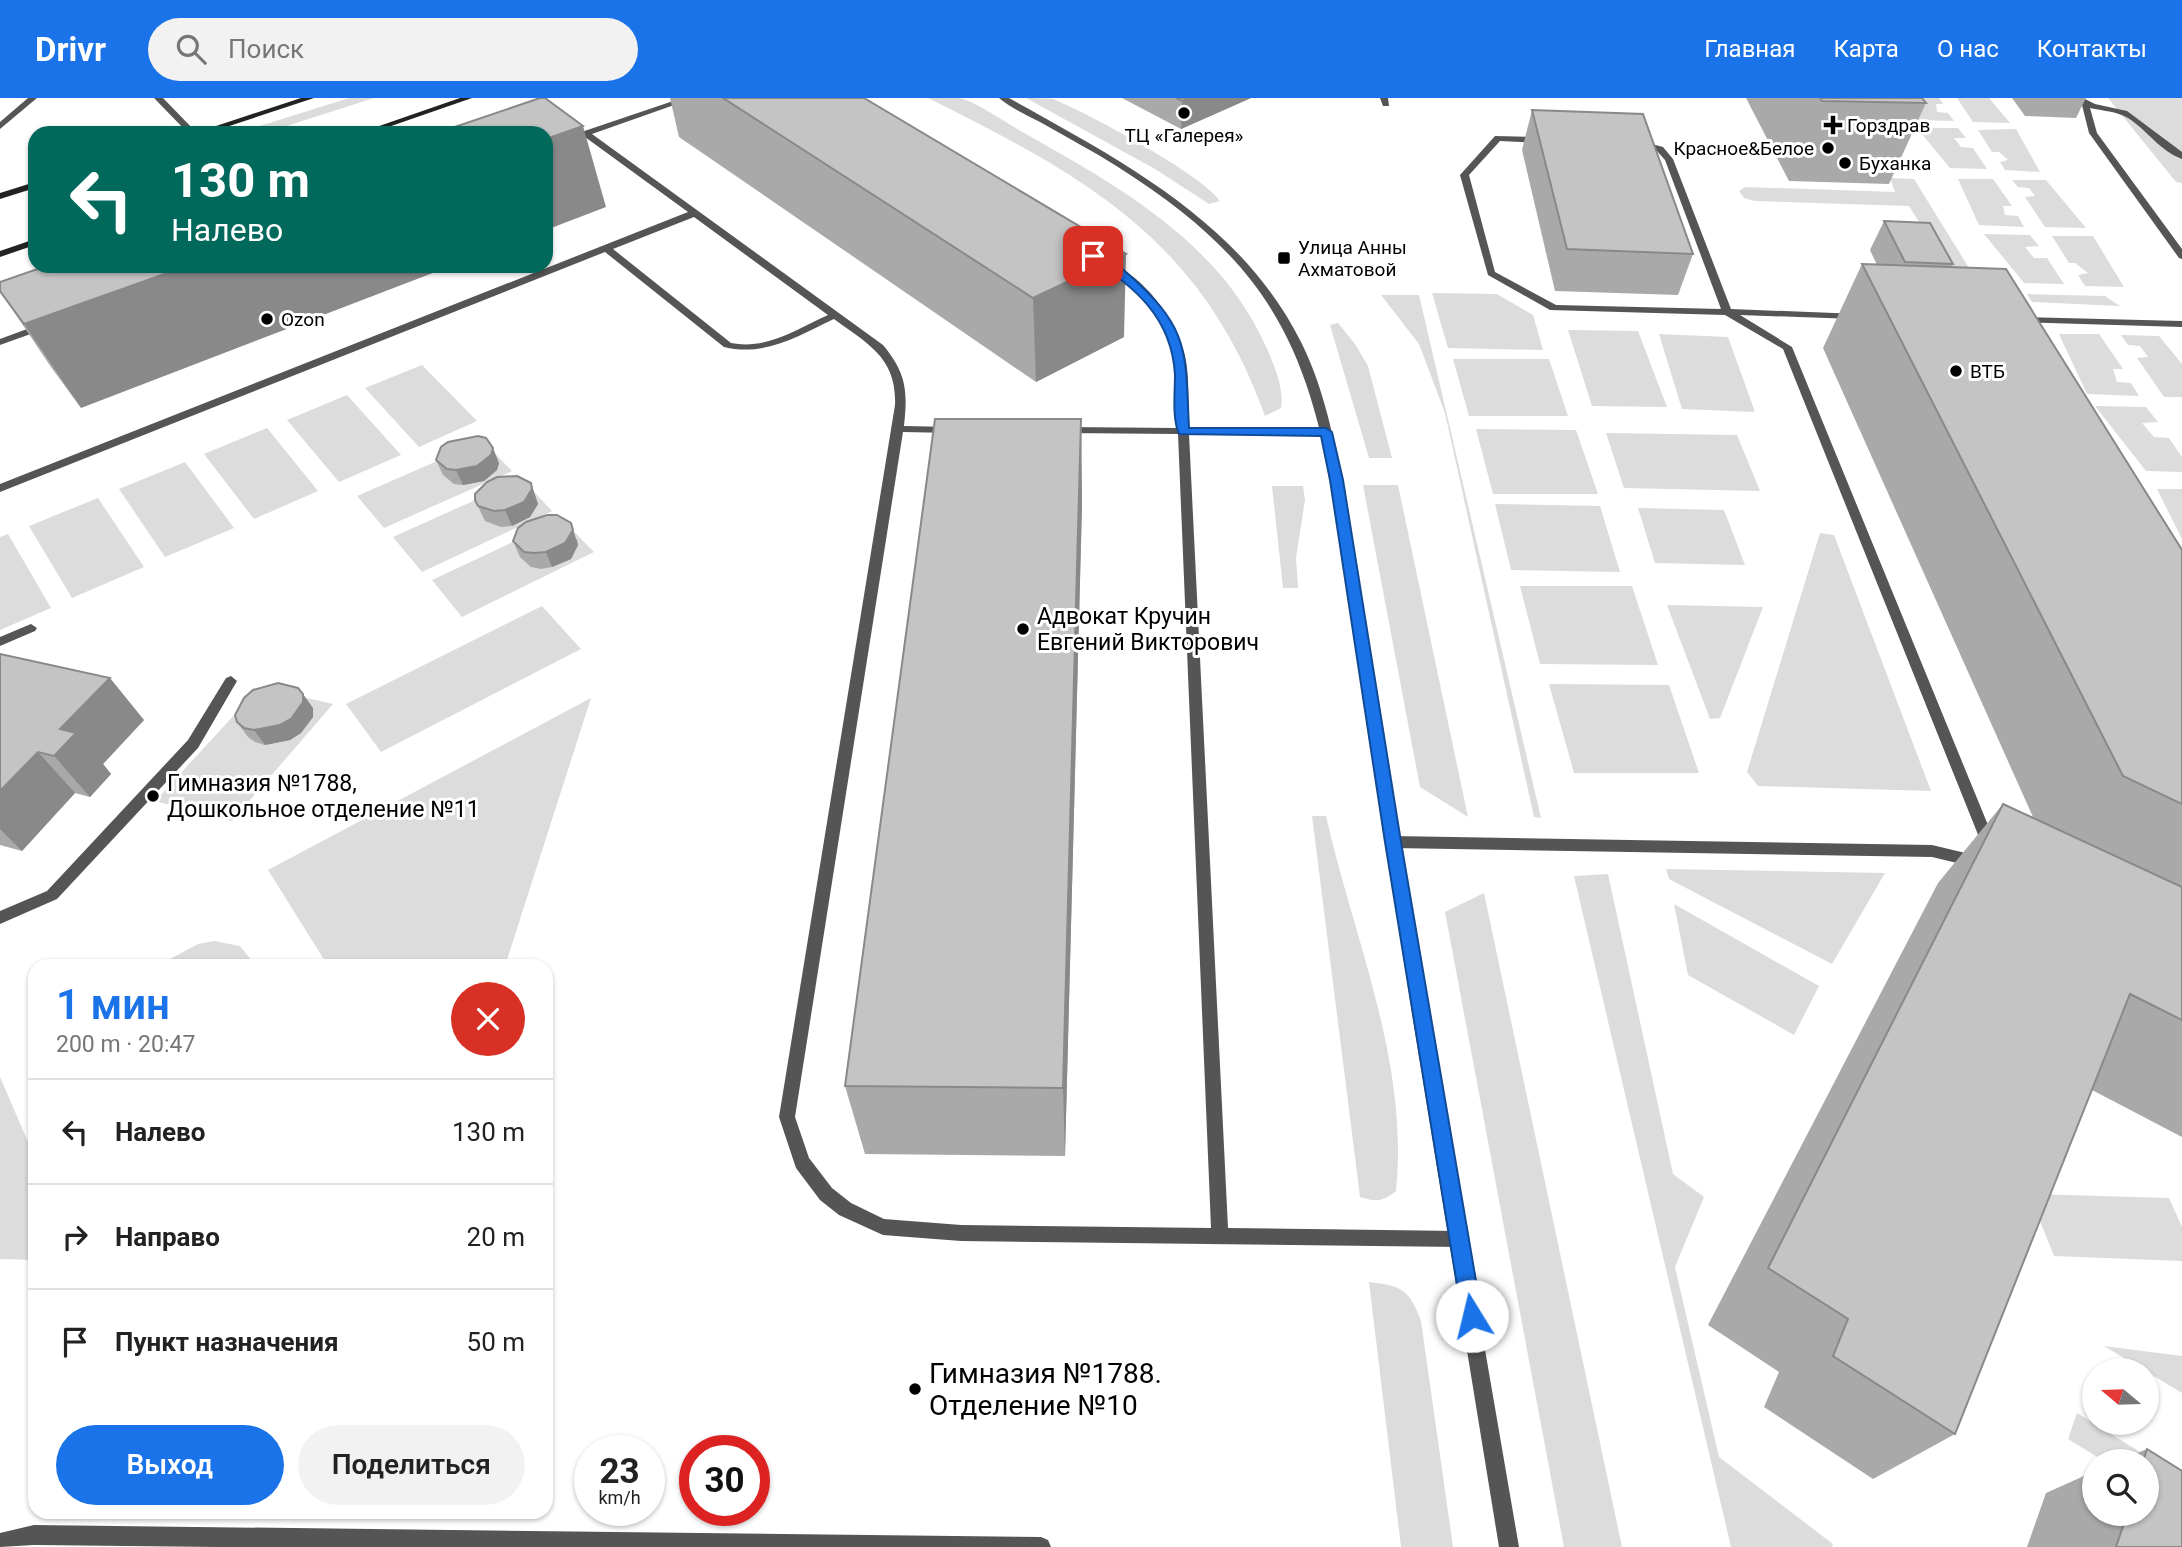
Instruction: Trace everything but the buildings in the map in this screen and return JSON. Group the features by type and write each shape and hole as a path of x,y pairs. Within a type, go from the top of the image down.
{"street":[{"path":"0,126 33,98"},
{"path":"158,98 186,126"},
{"path":"221,126 310,98"},
{"path":"384,126 468,98"},
{"path":"553,144 690,98"},
{"path":"1004,99 1050,122 1131,170 1209,228 1237,254 1261,284 1294,338 1316,397 1337,480 1393,842 1509,1547"},
{"path":"2081,102 2126,114 2171,151 2182,156"},
{"path":"2081,102 2094,133 2182,256"},
{"path":"585,133 879,347 898,374 902,401 898,429 787,1117 802,1162 826,1194 845,1209 883,1227 961,1233 1459,1239"},
{"path":"1550,140 1498,138 1464,175 1491,273 1554,308 1866,316"},
{"path":"1393,842 1932,850 1995,861 1787,347 1727,312 1670,159 1653,146 1629,143"},
{"path":"0,196 28,187"},
{"path":"553,269 695,213"},
{"path":"0,254 28,244"},
{"path":"606,248 728,345 738,349 768,345 835,315"},
{"path":"1105,263 1153,302 1173,333 1180,354 1220,1236"},
{"path":"0,488 543,273"},
{"path":"0,342 62,319"},
{"path":"2001,319 2182,324"},
{"path":"898,429 966,430"},
{"path":"1047,430 1326,432"},
{"path":"0,642 31,628"},
{"path":"0,918 52,895 193,744 231,681"},
{"path":"0,1543 34,1535 1041,1547"}],"shaded area":[{"path":"349,98 374,98 287,126 259,126"},
{"path":"928,98 960,98 984,109 1133,199 1197,250 1224,280 1248,313 1276,371 1281,408 1265,416 1239,355 1208,303 1172,259 1132,221 1087,187 1038,156"},
{"path":"1026,98 1053,99 1116,130 1191,176 1220,201 1209,204 1155,169"},
{"path":"1903,98 1939,98 1943,104 1936,104 1937,112 1948,113 1954,121 1912,120"},
{"path":"1957,98 1989,98 2010,123 1973,122"},
{"path":"2108,98 2182,98 2182,183 2176,182"},
{"path":"1917,128 1958,128 1966,138 1954,138 1961,147 1973,148 1987,169 1950,168"},
{"path":"2016,129 2040,172 2005,170 2000,162 2008,160 1999,152 1992,152 1978,130"},
{"path":"1890,178 1914,179 1987,297 1966,297 1909,206 1755,201 1744,198 1739,191 1745,187 1895,192"},
{"path":"1958,179 1993,179 2012,206 2003,206 2005,215 2018,216 2024,227 1979,225"},
{"path":"2012,180 2046,180 2086,228 2045,227 2025,197 2035,196 2029,188 2018,187"},
{"path":"1984,234 2030,235 2039,246 2025,247 2034,258 2047,258 2064,284 2024,283"},
{"path":"2052,236 2093,236 2124,287 2085,286 2078,275 2088,273 2075,263 2069,263"},
{"path":"1432,293 1497,294 1533,315 1543,350 1448,348"},
{"path":"2027,294 2105,296 2120,306 2032,302"},
{"path":"1381,295 1419,295 1541,818 1534,817 1445,413 1419,344"},
{"path":"1338,323 1368,366 1392,458 1369,458 1330,325"},
{"path":"1568,330 1638,331 1667,407 1592,406"},
{"path":"1659,334 1728,337 1755,412 1682,409"},
{"path":"2059,334 2099,334 2123,369 2113,369 2117,382 2131,383 2139,396 2087,394"},
{"path":"2121,335 2159,336 2182,364 2182,397 2164,397 2137,358 2148,357 2140,346 2128,345"},
{"path":"1453,359 1549,359 1568,416 1469,416"},
{"path":"422,365 477,421 419,447 365,388"},
{"path":"347,395 401,455 339,482 287,420"},
{"path":"2095,406 2146,407 2158,422 2142,423 2154,437 2169,438 2182,457 2182,472 2146,471"},
{"path":"267,428 318,491 254,519 204,454"},
{"path":"1476,429 1576,430 1598,494 1493,494"},
{"path":"1606,433 1737,435 1760,491 1624,488"},
{"path":"483,441 512,471 384,528 357,496"},
{"path":"185,462 234,528 165,557 119,489"},
{"path":"522,479 552,511 422,572 393,537"},
{"path":"1363,485 1398,485 1468,817 1420,787"},
{"path":"1272,486 1303,486 1305,500 1296,558 1298,588 1283,588"},
{"path":"2157,489 2182,489 2182,539"},
{"path":"98,498 144,567 72,598 29,526"},
{"path":"1495,504 1600,506 1620,572 1511,570"},
{"path":"1638,508 1724,510 1745,565 1655,563"},
{"path":"562,519 594,552 462,617 432,580"},
{"path":"1820,533 1834,535 1931,791 1758,786 1747,772"},
{"path":"8,534 51,608 0,630 0,537"},
{"path":"1520,586 1632,586 1658,665 1540,664"},
{"path":"1667,605 1763,607 1720,718 1710,719"},
{"path":"542,606 581,649 381,752 346,704"},
{"path":"1549,684 1669,685 1699,773 1574,773"},
{"path":"260,687 333,704 232,821 155,801"},
{"path":"591,698 507,959 324,959 268,870"},
{"path":"1312,816 1326,816 1387,1048 1398,1143 1396,1191 1379,1200 1360,1197"},
{"path":"1666,869 1885,873 1832,964 1669,879"},
{"path":"1608,874 1673,1174 1704,1197 1675,1267 1719,1457 1833,1544 1832,1547 1731,1547 1574,876"},
{"path":"1484,893 1622,1547 1564,1547 1445,912"},
{"path":"1674,904 1819,986 1794,1035 1688,975"},
{"path":"214,941 240,946 250,959 170,959 198,944"},
{"path":"0,1077 28,1142 28,1260 0,1259"},
{"path":"2029,1194 2169,1198 2182,1227 2182,1261 2054,1256"},
{"path":"1369,1282 1389,1285 1403,1291 1421,1321 1453,1547 1401,1547"},
{"path":"2104,1346 2182,1356 2182,1393 2160,1380 2160,1358 2124,1358"},
{"path":"2077,1413 2082,1416 2082,1435 2113,1435 2135,1449 2084,1449 2068,1439"},
{"path":"2159,1464 2182,1478 2159,1467"}],"place":[{"name":"ТЦ «Галерея»","path":"1184,113"},
{"name":"Горздрав","path":"1833,125"},
{"name":"Красное&Белое","path":"1828,148"},
{"name":"Буханка","path":"1845,163"},
{"name":"Улица Анны Ахматовой","path":"1284,258"},
{"name":"Ozon","path":"267,319"},
{"name":"ВТБ","path":"1956,371"},
{"name":"Адвокат Кручин Евгений Викторович","path":"1023,629"},
{"name":"Гимназия №1788, Дошкольное отделение №11","path":"153,796"},
{"name":"Гимназия №1788. Отделение №10","path":"915,1389"}],"route":[{"path":"1093,256 1117,270 1153,302 1173,333 1180,354 1183,431 1326,432 1337,480 1393,842 1472,1316"}]}
